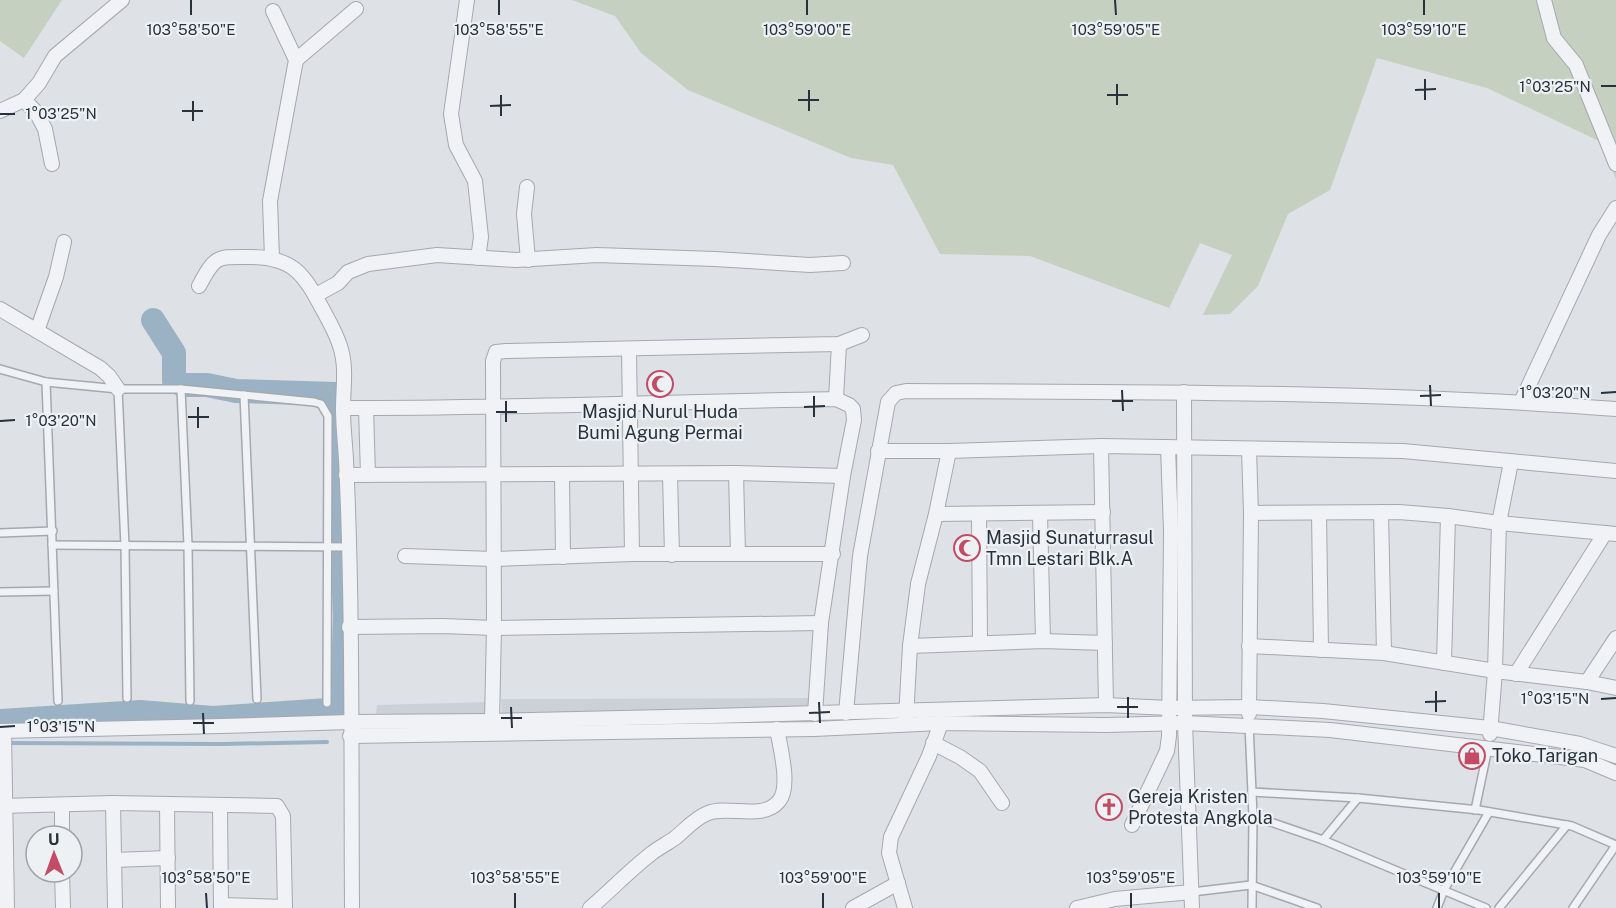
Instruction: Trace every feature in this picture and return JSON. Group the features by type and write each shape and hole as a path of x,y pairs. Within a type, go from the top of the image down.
{"street":[{"path":"0,111 24,100 39,83 55,56 122,0"},
{"path":"467,0 452,114 456,145 476,181 481,237 478,258"},
{"path":"1544,0 1554,38 1576,65 1612,145 1616,164"},
{"path":"297,60 356,9"},
{"path":"272,258 270,201 297,60 273,10"},
{"path":"24,100 36,112 45,129 52,164"},
{"path":"527,187 524,214 528,260"},
{"path":"1521,402 1599,235 1616,208"},
{"path":"37,331 56,277 64,242"},
{"path":"316,296 338,283 348,272 368,264 437,255 528,260 597,255 810,265 843,263"},
{"path":"199,286 215,260 228,257 272,258 297,271 308,282 340,345 344,361 343,408 346,475 343,546 349,627 352,908"},
{"path":"0,309 100,368 118,389"},
{"path":"492,721 494,355 499,351 839,344 862,335"},
{"path":"836,399 839,344"},
{"path":"629,349 632,554"},
{"path":"1184,392 1185,723 1192,908"},
{"path":"846,713 860,556 888,402 896,393 1184,392 1521,402 1616,409"},
{"path":"343,408 493,408 836,399 849,405 853,409 854,420 843,476 821,622 815,714"},
{"path":"366,408 368,475"},
{"path":"878,451 949,452 1101,446 1403,451 1616,471"},
{"path":"1101,446 1106,705"},
{"path":"1132,825 1167,752 1171,531 1168,447"},
{"path":"1249,449 1251,513 1249,724"},
{"path":"906,726 910,646 918,584 949,452"},
{"path":"1488,748 1495,671 1499,524 1511,462"},
{"path":"346,475 736,473 843,476"},
{"path":"736,473 738,554"},
{"path":"670,474 672,555"},
{"path":"562,475 563,557"},
{"path":"936,514 1102,512"},
{"path":"1251,513 1381,512 1448,516 1499,524 1611,533 1516,674"},
{"path":"1381,512 1384,653"},
{"path":"1319,513 1322,650"},
{"path":"978,514 980,643"},
{"path":"1040,514 1043,641"},
{"path":"1443,663 1448,516"},
{"path":"405,556 493,559 632,554 833,554"},
{"path":"349,627 494,628 821,622"},
{"path":"1587,682 1616,638"},
{"path":"910,646 1043,641 1105,643"},
{"path":"1249,646 1384,653 1616,688"},
{"path":"7,908 3,806 4,737 350,722 815,714 1106,705 1169,708 1249,707 1323,711 1490,728 1580,744 1616,756"},
{"path":"350,736 777,729 941,723 1249,724 1330,730 1585,760 1616,773"},
{"path":"905,908 889,853 891,837 941,723"},
{"path":"590,908 654,851 674,839 700,816 720,810 770,809 779,802 786,784 777,729"},
{"path":"933,743 980,771 1002,803"},
{"path":"3,806 113,803 272,804 282,812 285,907 221,907 220,805"},
{"path":"113,803 115,908"},
{"path":"167,804 168,908"},
{"path":"62,805 62,824"},
{"path":"114,860 168,858"},
{"path":"853,908 898,883"},
{"path":"62,884 63,908"},
{"path":"1077,908 1115,899 1192,892"}],"lane":[{"path":"0,369 46,382 118,389 181,389 321,404 328,416 327,703"},
{"path":"46,382 58,701"},
{"path":"118,389 125,546 127,698"},
{"path":"181,389 188,545 190,702"},
{"path":"244,395 257,699"},
{"path":"0,533 53,531"},
{"path":"52,545 343,546"},
{"path":"0,592 54,591"},
{"path":"1249,724 1253,816 1252,908"},
{"path":"1475,810 1488,748"},
{"path":"1252,792 1358,798 1489,812 1567,825 1616,845 1573,908"},
{"path":"1323,840 1358,798"},
{"path":"1437,908 1444,890 1489,812"},
{"path":"1253,816 1323,840 1486,908"},
{"path":"1499,908 1567,825"},
{"path":"1192,892 1251,885 1317,908"}],"shaded area":[{"path":"809,698 809,712 502,717 501,699"},
{"path":"490,702 489,717 375,720 377,705"}],"green space":[{"path":"0,0 62,0 24,58 0,41"},
{"path":"572,0 1616,0 1616,179 1601,142 1487,88 1377,58 1330,190 1288,214 1258,286 1230,314 1203,315 1232,255 1200,243 1169,308 1030,256 940,254 893,165 851,158 688,90 641,53 615,16"}],"waterway":[{"path":"0,721 140,712 213,718 342,709 345,616 336,394 236,391 207,385 183,385 174,381 174,353 153,320"},
{"path":"7,743 327,742"}],"place":[{"name":"Masjid Nurul Huda Bumi Agung Permai","path":"660,384"},
{"name":"Masjid Sunaturrasul Tmn Lestari Blk.A","path":"967,548"},
{"name":"Toko Tarigan","path":"1472,756"},
{"name":"Gereja Kristen Protesta Angkola","path":"1109,807"}]}
